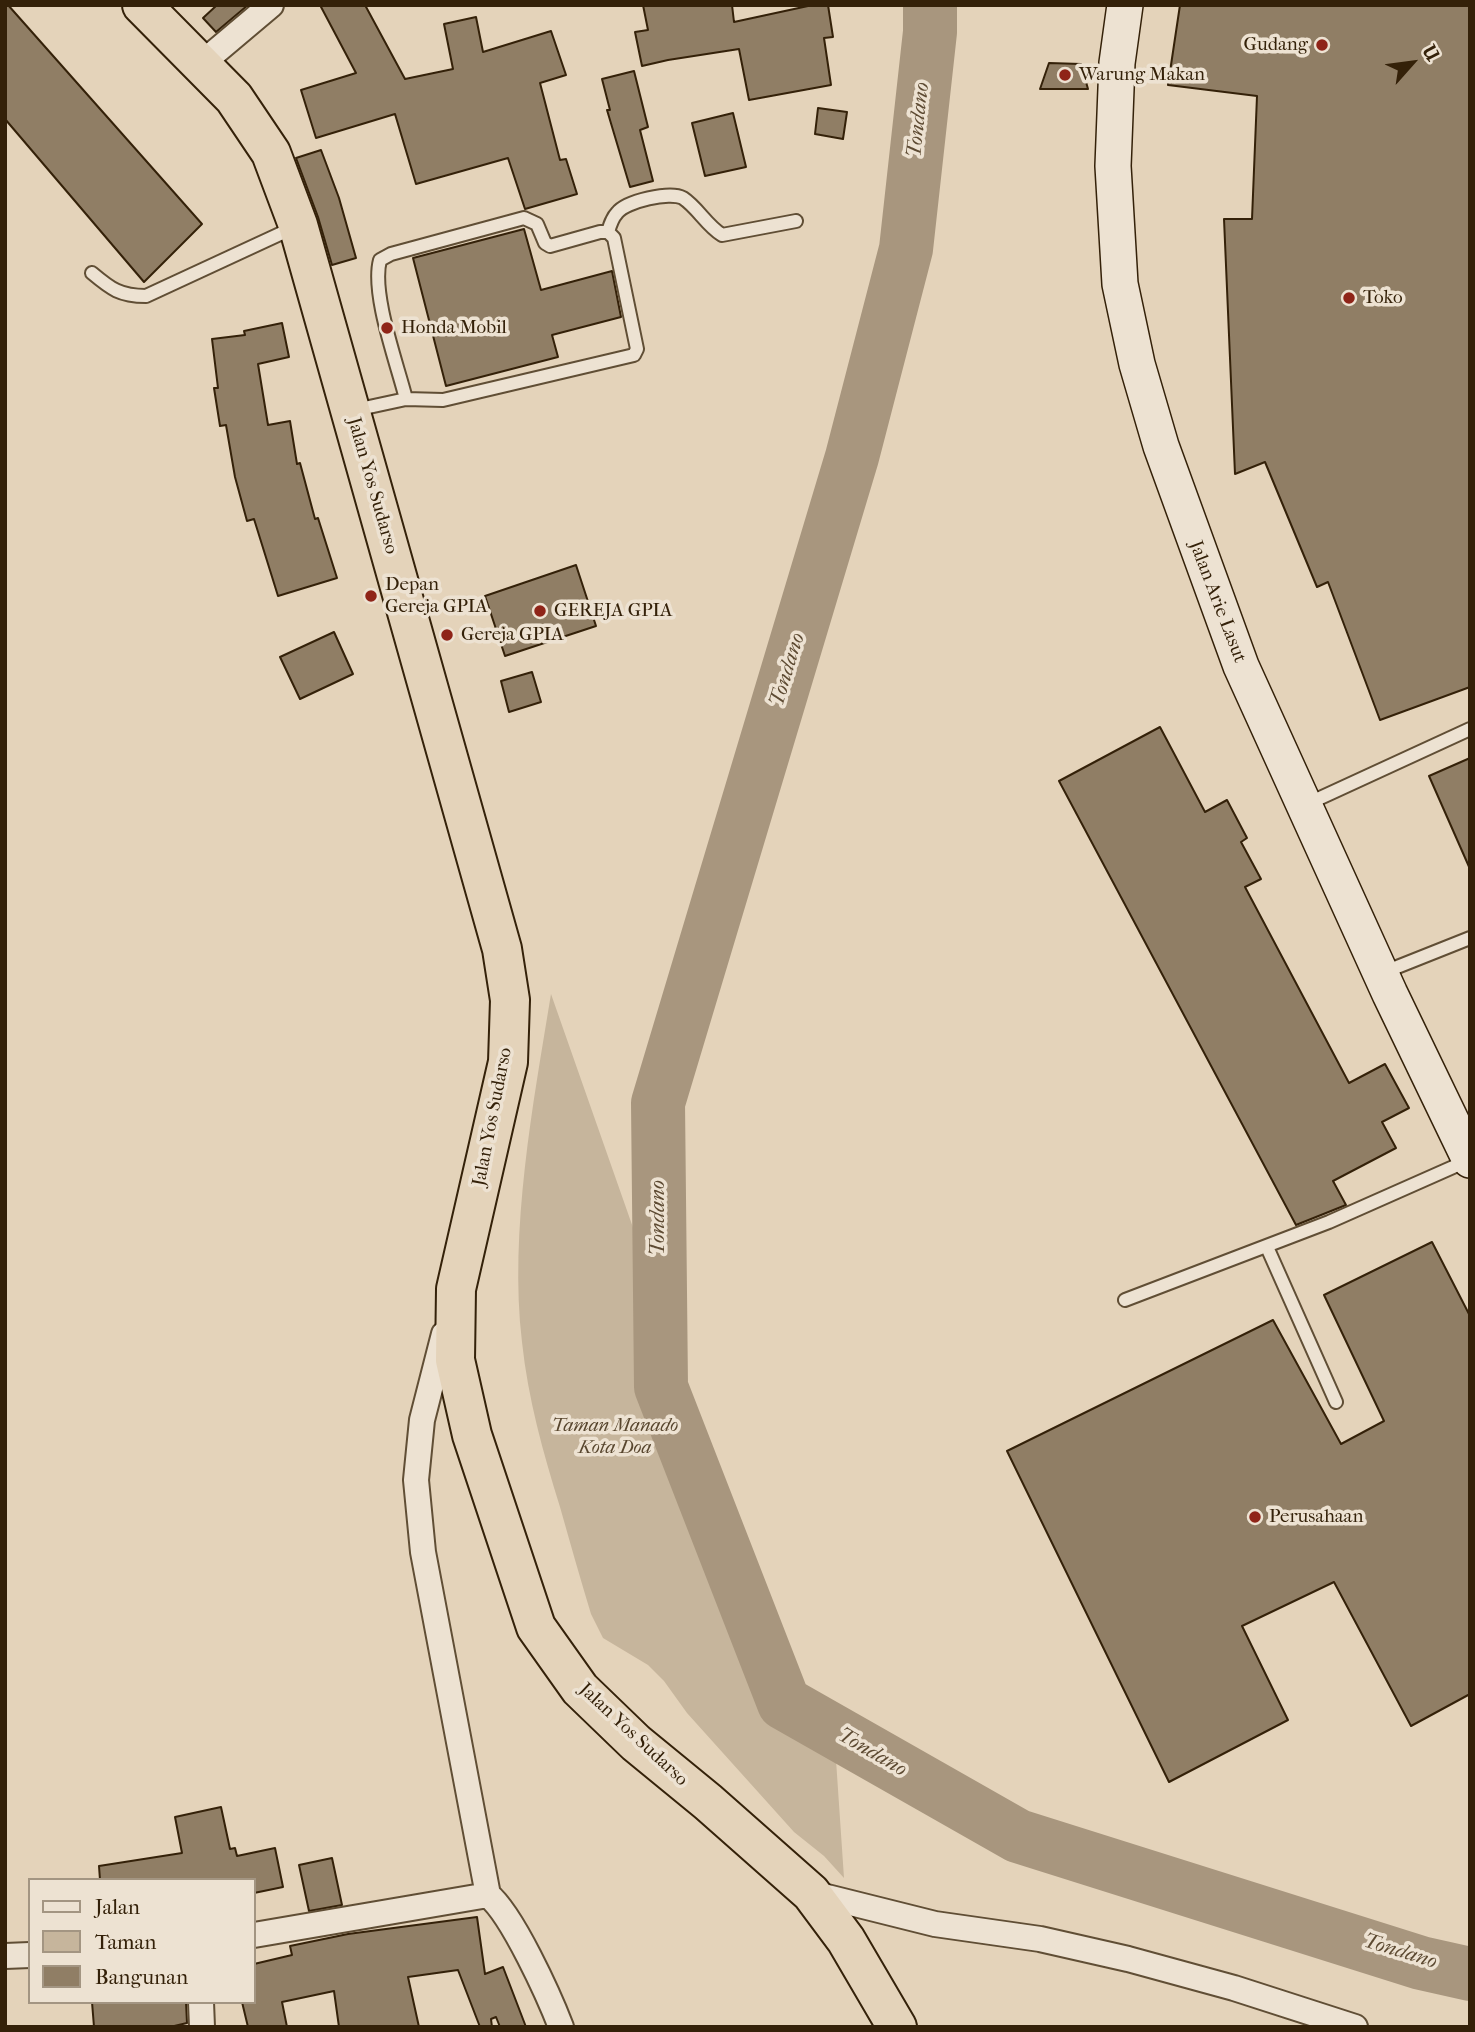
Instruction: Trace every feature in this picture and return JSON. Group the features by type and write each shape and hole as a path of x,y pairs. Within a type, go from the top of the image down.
{"highway":[{"name":"Jalan Yos Sudarso","path":"142,5 234,97 271,153 298,225 502,949 510,1000 508,1062 456,1289 455,1360 470,1425 537,1627 580,1689 636,1743 811,1893 846,1940 897,2027"}],"main road":[{"name":"Jalan Arie Lasut","path":"1125,5 1117,63 1113,166 1119,284 1161,446 1241,666 1381,974 1470,1160"}],"street":[{"path":"201,64 271,5"},
{"path":"456,1289 422,1420 416,1480 423,1552 488,1895 498,1903 513,1927 561,2027"},
{"path":"811,1893 935,1924 1040,1939 1128,1959 1234,1988 1355,2027"},
{"path":"256,1935 488,1895"},
{"path":"5,1956 28,1955"},
{"path":"201,2004 202,2027"}],"lane":[{"path":"608,232 617,211 626,205 673,194 684,199 710,228 722,235 796,221"},
{"path":"351,411 406,399 443,400 634,355 638,349 614,238 608,232 600,232 550,246 545,243 537,224 524,218 391,254 380,260 377,271 381,305 406,399"},
{"path":"92,273 125,296 146,296 298,225"},
{"path":"1303,805 1470,729"},
{"path":"1381,974 1470,938"},
{"path":"1125,1300 1329,1222 1470,1160"},
{"path":"1267,1247 1336,1402"}],"green space":[{"name":"Taman Manado Kota Doa","path":"551,994 637,1239 650,1312 670,1380 689,1420 690,1477 725,1590 770,1687 804,1720 836,1760 844,1878 824,1856 794,1832 687,1713 664,1681 648,1665 603,1638 591,1614 537,1425 528,1384 519,1300 525,1168"}],"building":[{"path":"5,5 8,5 202,224 144,282 5,119"},
{"path":"217,5 248,5 216,32 203,18"},
{"path":"320,5 365,5 405,79 453,69 444,24 476,17 483,52 551,31 566,75 540,83 560,160 566,159 577,194 525,209 508,158 416,184 395,114 316,138 301,90 356,73"},
{"path":"643,5 732,5 734,22 808,6 828,5 833,37 824,38 831,85 749,100 739,49 642,66 635,32 648,30"},
{"path":"1180,5 1470,5 1470,687 1380,720 1328,582 1317,587 1265,462 1235,474 1224,219 1252,219 1257,96 1168,85"},
{"name":"Warung Makan","path":"1049,63 1081,64 1088,89 1040,89"},
{"path":"634,71 648,127 640,130 653,181 630,187 607,110 610,110 602,79"},
{"path":"818,108 847,112 843,139 815,134"},
{"path":"733,113 746,167 705,176 692,123"},
{"path":"321,150 339,198 356,258 332,265 296,158"},
{"path":"524,229 541,290 612,271 621,317 552,335 558,357 446,386 413,258"},
{"path":"282,323 289,357 258,364 268,425 290,421 297,464 300,463 315,519 318,518 337,578 278,596 254,519 247,521 235,477 226,425 220,426 214,388 218,388 212,339 245,335 244,331"},
{"name":"GEREJA GPIA","path":"576,565 596,626 505,656 485,596"},
{"path":"334,632 353,674 300,699 280,657"},
{"path":"532,672 541,702 509,712 501,681"},
{"path":"1160,727 1205,812 1227,800 1247,838 1241,842 1261,879 1245,887 1349,1083 1385,1064 1409,1108 1382,1122 1396,1148 1333,1181 1346,1205 1296,1225 1059,781"},
{"path":"1470,758 1470,869 1429,776"},
{"name":"Perusahaan","path":"1432,1242 1470,1316 1470,1694 1411,1726 1334,1582 1242,1626 1288,1720 1169,1782 1007,1451 1273,1320 1341,1444 1384,1421 1324,1295"},
{"path":"221,1807 230,1849 235,1848 237,1856 275,1848 283,1887 256,1893 256,1878 100,1878 99,1866 182,1853 175,1817"},
{"path":"332,1858 342,1905 309,1911 299,1865"},
{"path":"477,1917 485,1974 503,1967 526,2027 500,2027 496,2017 491,2019 492,2027 480,2027 458,1970 408,1977 419,2027 339,2027 334,1991 282,2002 287,2027 248,2027 242,2004 256,2004 256,1964 292,1955 290,1946 348,1934"},
{"path":"92,2004 186,2004 187,2023 170,2027 94,2027"}],"waterway":[{"name":"Tondano","path":"930,5 930,32 906,249 852,457 658,1103 661,1387 784,1703 1018,1836 1421,1963 1470,1974"}],"place":[{"name":"Gudang","path":"1322,45"},
{"name":"Warung Makan","path":"1065,75"},
{"name":"Toko","path":"1349,298"},
{"name":"Honda Mobil","path":"387,328"},
{"name":"Depan Gereja GPIA","path":"371,596"},
{"name":"GEREJA GPIA","path":"540,611"},
{"name":"Gereja GPIA","path":"447,635"},
{"name":"Perusahaan","path":"1255,1517"}]}
